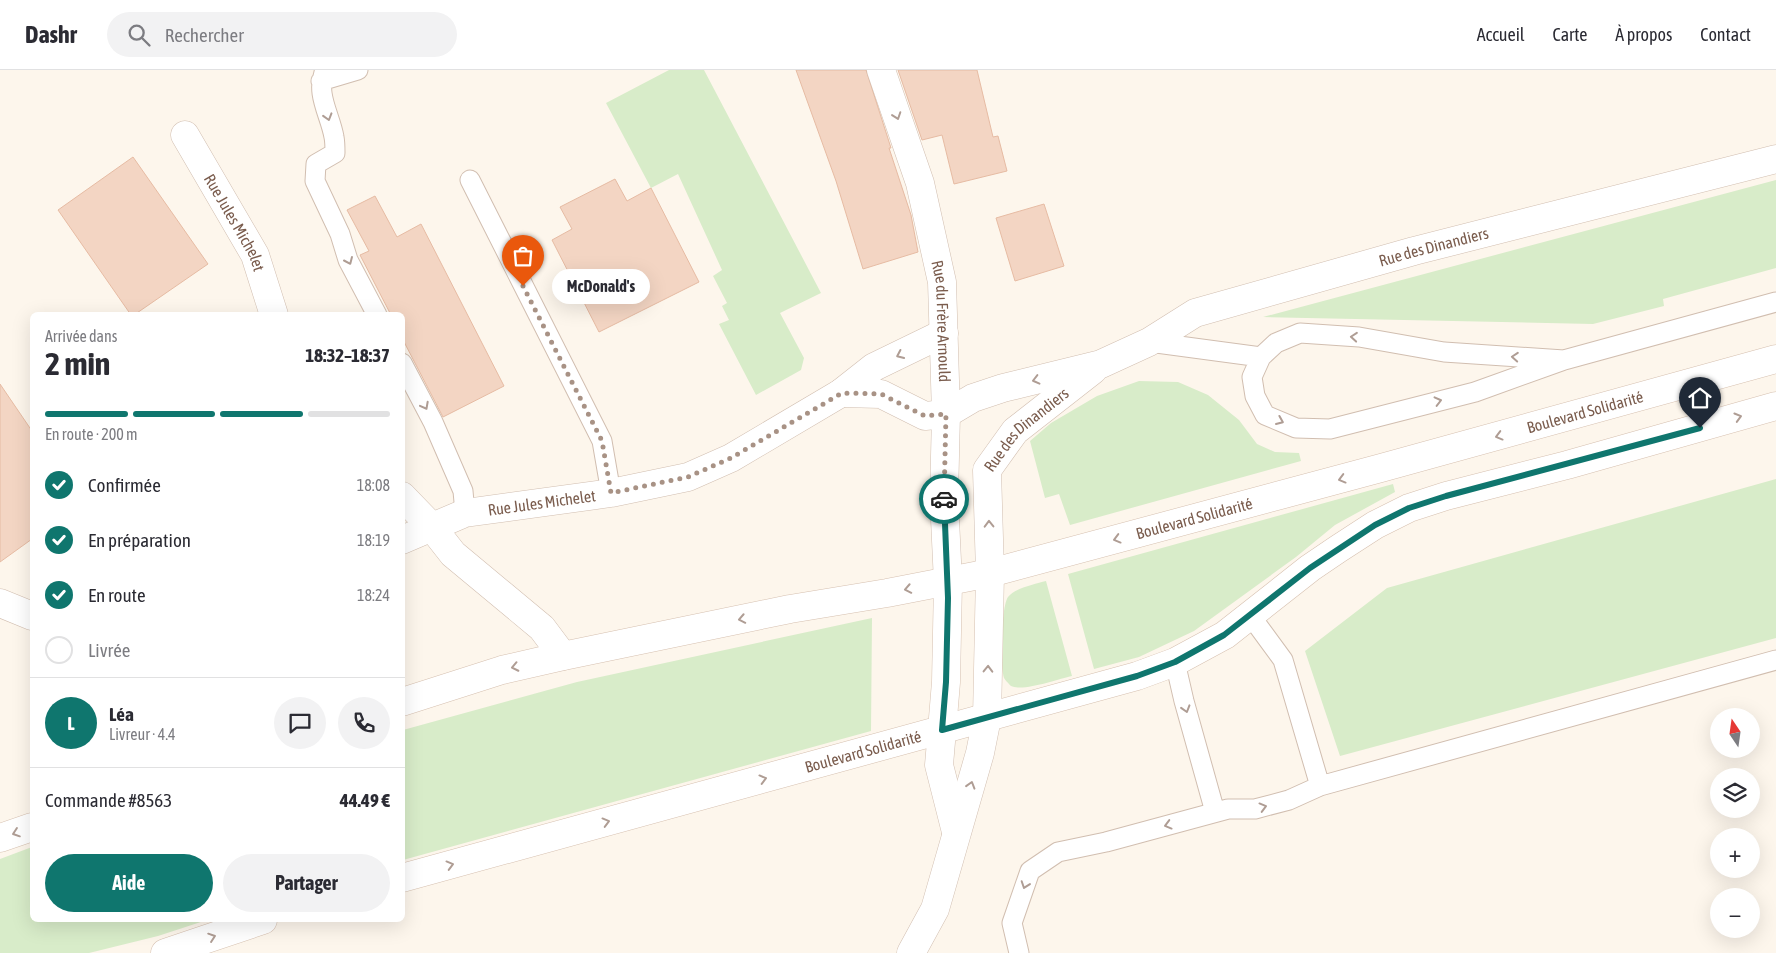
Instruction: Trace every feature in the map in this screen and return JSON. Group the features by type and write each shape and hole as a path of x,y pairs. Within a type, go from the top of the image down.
{"main road":[{"name":"Rue du Frère Arnould","path":"881,70 920,183 942,282 946,414 944,498 948,582 946,682 939,765 956,832"},
{"name":"Rue Jules Michelet","path":"185,136 255,255 273,312"},
{"name":"Rue des Dinandiers","path":"946,414 973,398 1003,388 1100,364 1149,342 1195,313 1414,251 1776,159"},
{"name":"Rue Jules Michelet","path":"405,539 465,513 611,493 688,477 731,458 842,393 874,367 944,333"},
{"name":"Boulevard Solidarité","path":"405,701 502,670 563,656 790,609 990,573 1776,359"},
{"name":"Rue des Dinandiers","path":"911,953 935,909 980,753 987,718 990,573 988,470 1015,431 1100,364"},
{"path":"842,393 881,394 925,416 946,414"},
{"name":"Boulevard Solidarité","path":"405,877 1137,676 1175,662 1224,635 1310,568 1375,525 1409,508 1446,496 1567,465 1776,406"},
{"path":"405,499 431,526 453,554 542,628 563,656"},
{"path":"0,603 30,615"},
{"path":"0,838 30,828"},
{"path":"165,953 257,922"}],"lane":[{"path":"358,70 323,75 326,112 334,137 335,154 316,164 315,181 340,234 348,260 375,312"},
{"path":"470,180 602,441 611,493"},
{"path":"1564,360 1444,352 1359,337 1300,333 1276,343 1261,357 1252,377 1255,396 1265,415 1296,428 1330,429 1475,392 1564,360 1776,302"},
{"path":"1149,342 1261,357"},
{"path":"405,369 433,422 463,491 465,513"},
{"path":"1250,615 1283,660 1314,788"},
{"path":"1019,953 1012,923 1030,871 1058,852 1106,842 1228,809 1255,809 1289,800 1314,788 1776,660"},
{"path":"1175,662 1215,812"}],"green space":[{"path":"669,70 704,70 821,293 780,313 804,358 801,370 756,395 719,324 729,320 722,306 727,303 713,276 722,270 678,174 651,188 606,103"},
{"path":"1776,180 1776,268 1663,299 1664,306 1593,324 1263,317"},
{"path":"1139,381 1178,382 1208,395 1239,420 1257,444 1275,452 1299,453 1301,461 1070,525 1059,494 1045,498 1030,441 1051,423 1097,396"},
{"path":"1776,479 1776,638 1340,756 1305,651 1387,588"},
{"path":"1393,484 1395,492 1335,525 1296,557 1194,631 1139,657 1094,669 1068,574"},
{"path":"1046,581 1072,676 1032,686 1011,686 1004,678 1002,662 1004,612 1008,597 1015,591"},
{"path":"872,618 871,731 405,859 405,729 577,682"},
{"path":"30,848 30,922 201,922 158,936 89,953 0,953 0,859"}],"building":[{"path":"796,70 866,70 911,215 918,252 863,269 836,181"},
{"path":"898,70 977,70 993,137 998,136 1007,171 954,184 942,135 922,140"},
{"path":"133,157 208,264 138,312 129,312 58,210"},
{"path":"615,179 627,201 651,188 699,282 599,332 552,240 572,229 560,207"},
{"path":"375,196 397,237 421,224 504,386 443,417 405,344 405,312 389,312 360,255 369,251 347,210"},
{"path":"1044,204 1064,266 1015,281 996,218"},
{"path":"0,384 30,428 30,540 0,562"}],"way so far":[{"path":"523,286 602,441 611,493 688,477 731,458 842,393 881,394 925,416 946,414 944,499"}],"place":[{"name":"McDonald's","path":"523,286"}],"route":[{"path":"944,499 948,598 946,682 942,730 1137,676 1175,662 1224,635 1310,568 1338,549 1375,525 1409,508 1446,496 1700,428"}]}
